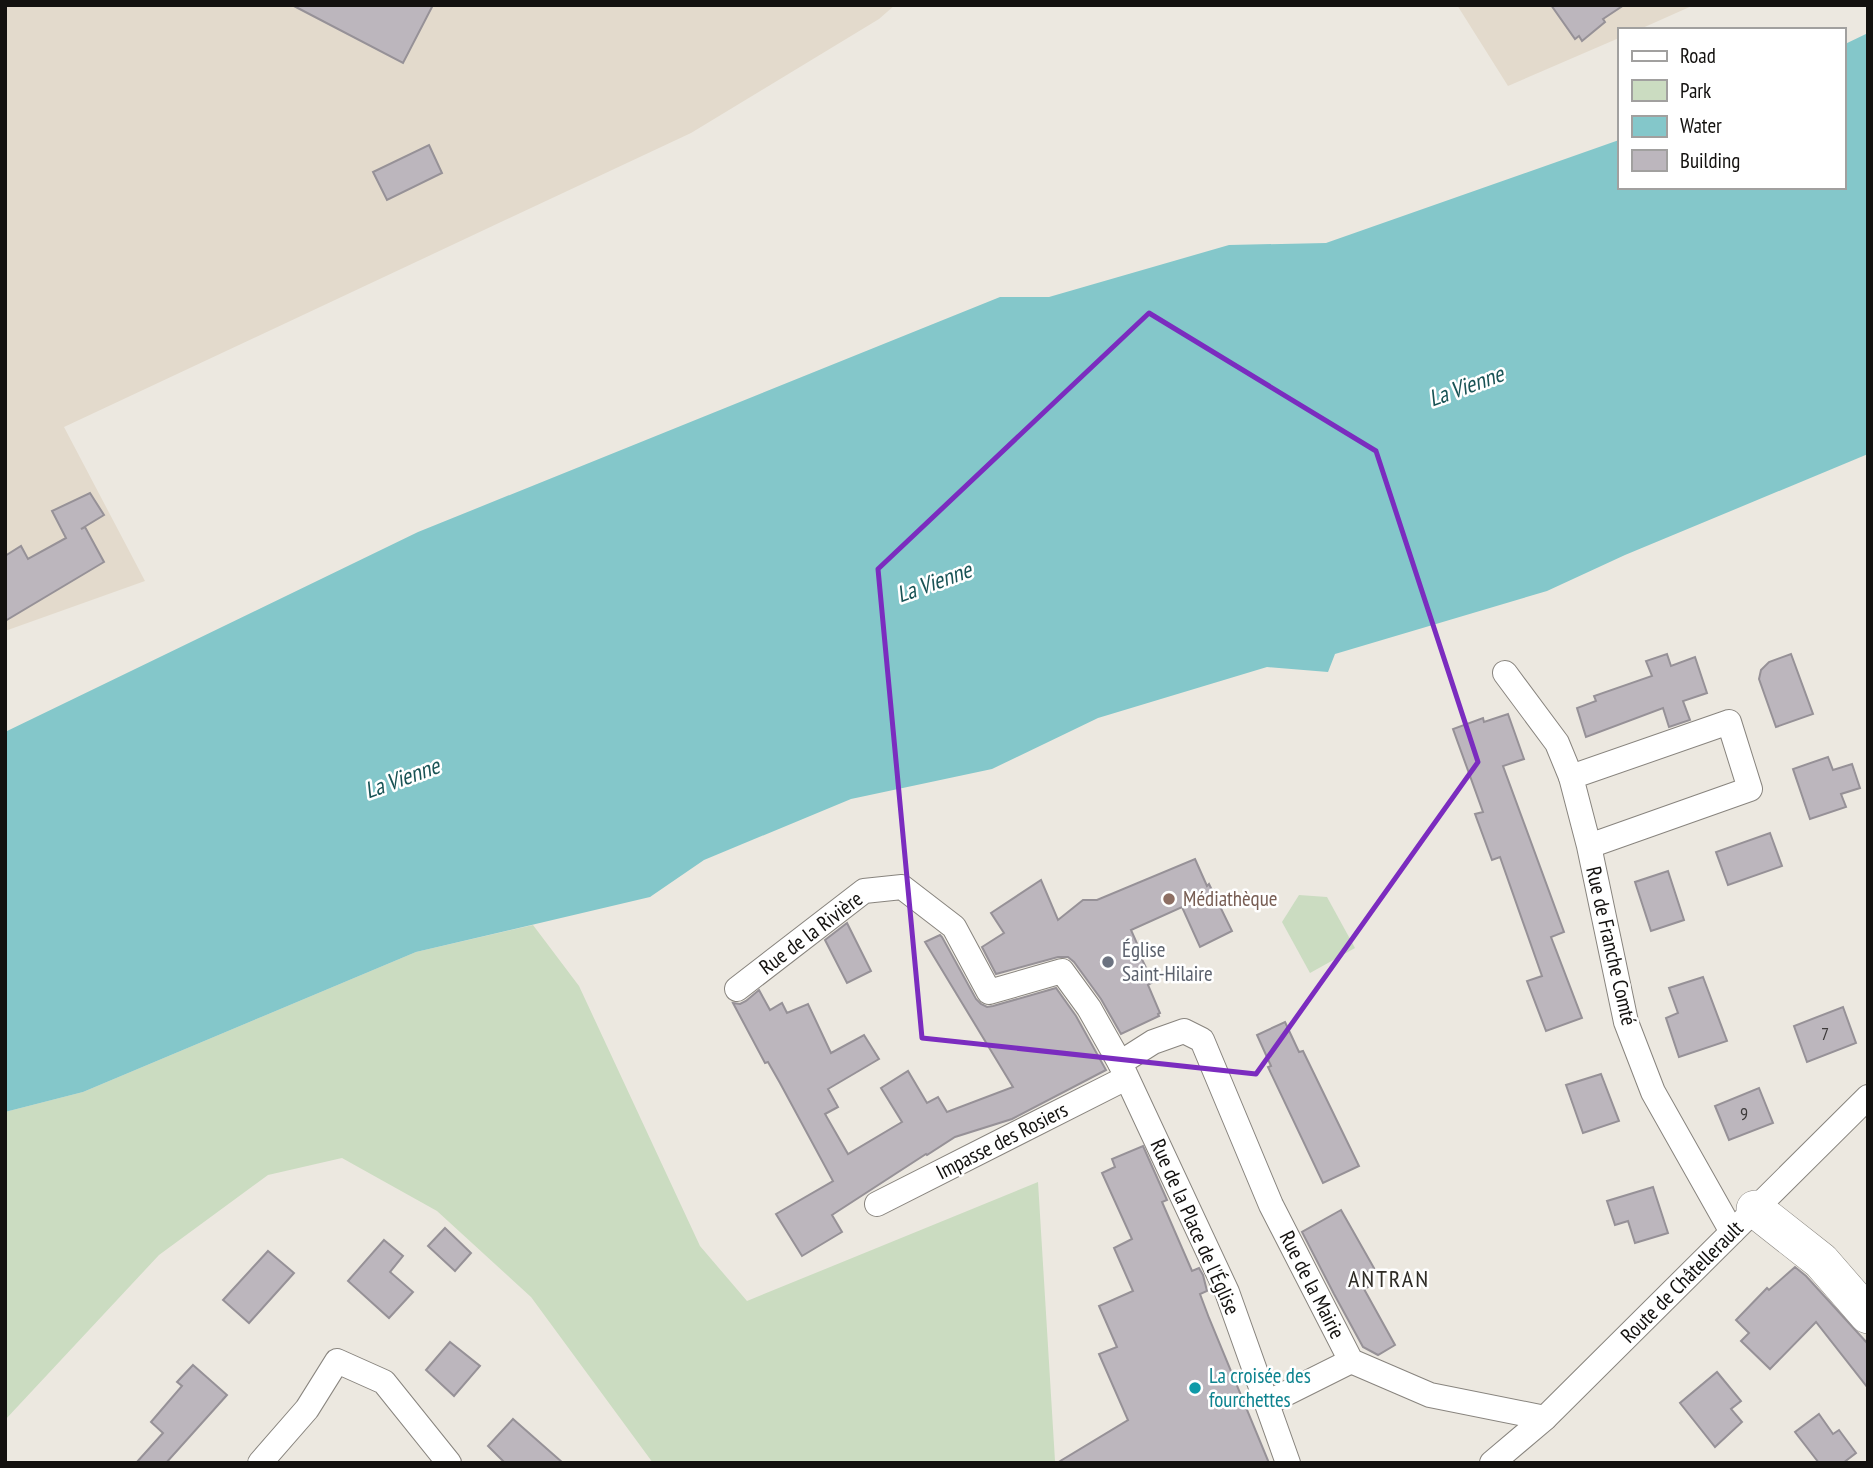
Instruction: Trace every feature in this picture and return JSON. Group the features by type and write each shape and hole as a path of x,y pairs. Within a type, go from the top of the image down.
{"street":[{"name":"Rue de Franche Comté","path":"1505,673 1557,743 1571,777 1589,846 1626,1022 1653,1092 1743,1221"},
{"name":"Rue de Franche Comté","path":"1571,777 1729,722 1751,789 1589,846"},
{"name":"Rue de la Rivière","path":"737,989 864,891 902,887 954,927 989,992 1062,971 1089,1008 1123,1070"},
{"name":"Rue de la Mairie","path":"1123,1070 1153,1042 1184,1031 1202,1040 1271,1205 1351,1361 1430,1395 1545,1418"},
{"name":"Impasse des Rosiers","path":"877,1204 1123,1070"},
{"name":"Rue de la Place de l'Église","path":"1123,1070 1227,1292 1288,1463"},
{"name":"Route de Châtellerault","path":"1492,1463 1545,1418 1868,1097"},
{"path":"1743,1221 1821,1261 1868,1315"},
{"path":"260,1463 307,1409 337,1361 384,1382 449,1463"},
{"path":"1267,1403 1351,1361"}],"highlighted area":[{"path":"1149,313 1376,451 1478,762 1256,1074 922,1038 878,569"}],"shaded area":[{"path":"5,5 895,5 879,19 691,133 64,427 145,581 5,631"},
{"path":"1457,5 1694,5 1642,28 1618,28 1618,38 1508,86"}],"green space":[{"path":"1299,895 1327,897 1355,948 1310,973 1282,922"},
{"path":"533,925 579,986 700,1246 747,1301 1038,1182 1055,1461 653,1463 531,1297 437,1211 342,1158 268,1175 159,1255 5,1420 5,1112 83,1092 416,952"}],"water":[{"name":"La Vienne","path":"1868,33 1868,454 1625,555 1547,591 1335,654 1328,672 1267,667 1098,718 992,769 851,799 704,860 650,897 416,952 83,1092 5,1112 5,732 418,532 1000,297 1049,297 1229,245 1326,243 1618,140 1618,189 1845,189 1845,44"}],"building":[{"path":"292,5 433,5 403,63"},
{"path":"1551,5 1624,5 1603,19 1605,22 1582,41 1579,36 1575,39"},
{"path":"429,145 442,173 387,200 373,172"},
{"path":"90,493 104,515 81,529 85,527 104,562 5,621 5,556 21,546 28,559 66,538 52,511"},
{"path":"1667,654 1671,666 1695,657 1707,693 1683,701 1690,720 1669,727 1663,708 1586,737 1577,708 1596,701 1594,696 1652,676 1646,661"},
{"path":"1791,654 1813,714 1776,727 1759,679 1761,670 1769,662"},
{"path":"1508,714 1524,759 1503,766 1564,932 1551,937 1582,1018 1546,1031 1527,981 1542,976 1500,857 1492,860 1475,814 1483,812 1453,729 1483,718 1484,722"},
{"path":"1828,757 1833,770 1852,764 1860,788 1841,794 1846,807 1810,819 1793,769"},
{"path":"1770,833 1782,866 1728,885 1716,852"},
{"path":"1195,859 1232,931 1200,947 1182,907 1131,930 1153,982 1148,985 1160,1013 1159,1016 1121,1034 1101,999 1068,957 1058,957 996,974 982,947 1004,933 991,913 1041,880 1058,920 1083,900 1097,900"},
{"path":"1668,871 1684,920 1651,931 1635,882"},
{"path":"847,923 871,971 847,983 825,940"},
{"path":"940,935 976,999 987,1007 1056,988 1076,1016 1106,1070 1012,1119 955,1137 926,1154 832,1215 842,1232 802,1256 776,1214 833,1181 733,1003 746,1001 759,990 770,1010 782,1003 787,1013 808,1004 831,1053 864,1035 879,1059 828,1089 838,1107 825,1114 848,1154 902,1122 881,1088 908,1071 927,1103 938,1097 947,1112 1013,1087 925,942"},
{"path":"1703,977 1727,1041 1679,1057 1666,1018 1678,1013 1669,988"},
{"path":"1843,1007 1856,1043 1807,1062 1794,1026"},
{"path":"1285,1022 1299,1052 1303,1051 1359,1166 1323,1183 1268,1067 1271,1066 1257,1035"},
{"path":"1601,1074 1619,1121 1583,1133 1566,1085"},
{"path":"1759,1088 1773,1123 1729,1140 1715,1106"},
{"path":"1143,1146 1167,1200 1162,1202 1192,1271 1199,1268 1203,1275 1207,1291 1200,1294 1269,1463 1057,1463 1128,1420 1099,1354 1117,1347 1099,1306 1133,1291 1114,1248 1132,1239 1102,1173 1115,1167 1112,1159"},
{"path":"1653,1187 1668,1233 1635,1243 1628,1221 1615,1225 1607,1201"},
{"path":"1341,1210 1374,1268 1365,1273 1372,1285 1364,1289 1395,1345 1378,1355 1363,1347 1302,1232"},
{"path":"445,1228 471,1253 455,1271 428,1246"},
{"path":"384,1240 403,1256 390,1272 413,1292 389,1318 348,1281"},
{"path":"268,1251 294,1273 249,1323 223,1300"},
{"path":"1795,1267 1868,1344 1868,1388 1816,1322 1770,1369 1741,1341 1749,1333 1736,1320 1767,1288 1769,1290"},
{"path":"450,1342 480,1366 454,1396 426,1370"},
{"path":"193,1365 227,1395 166,1463 136,1463 163,1433 151,1422 182,1386 177,1382"},
{"path":"1717,1372 1741,1401 1731,1409 1742,1422 1715,1447 1680,1403"},
{"path":"1819,1414 1833,1434 1839,1430 1856,1453 1843,1463 1819,1463 1795,1432"},
{"path":"513,1419 563,1463 505,1463 488,1446"}],"place":[{"name":"Médiathèque","path":"1169,899"},
{"name":"Église Saint-Hilaire","path":"1108,962"},
{"name":"La croisée des fourchettes","path":"1195,1388"}],"district":[{"name":"ANTRAN","path":"1389,1279"}]}
